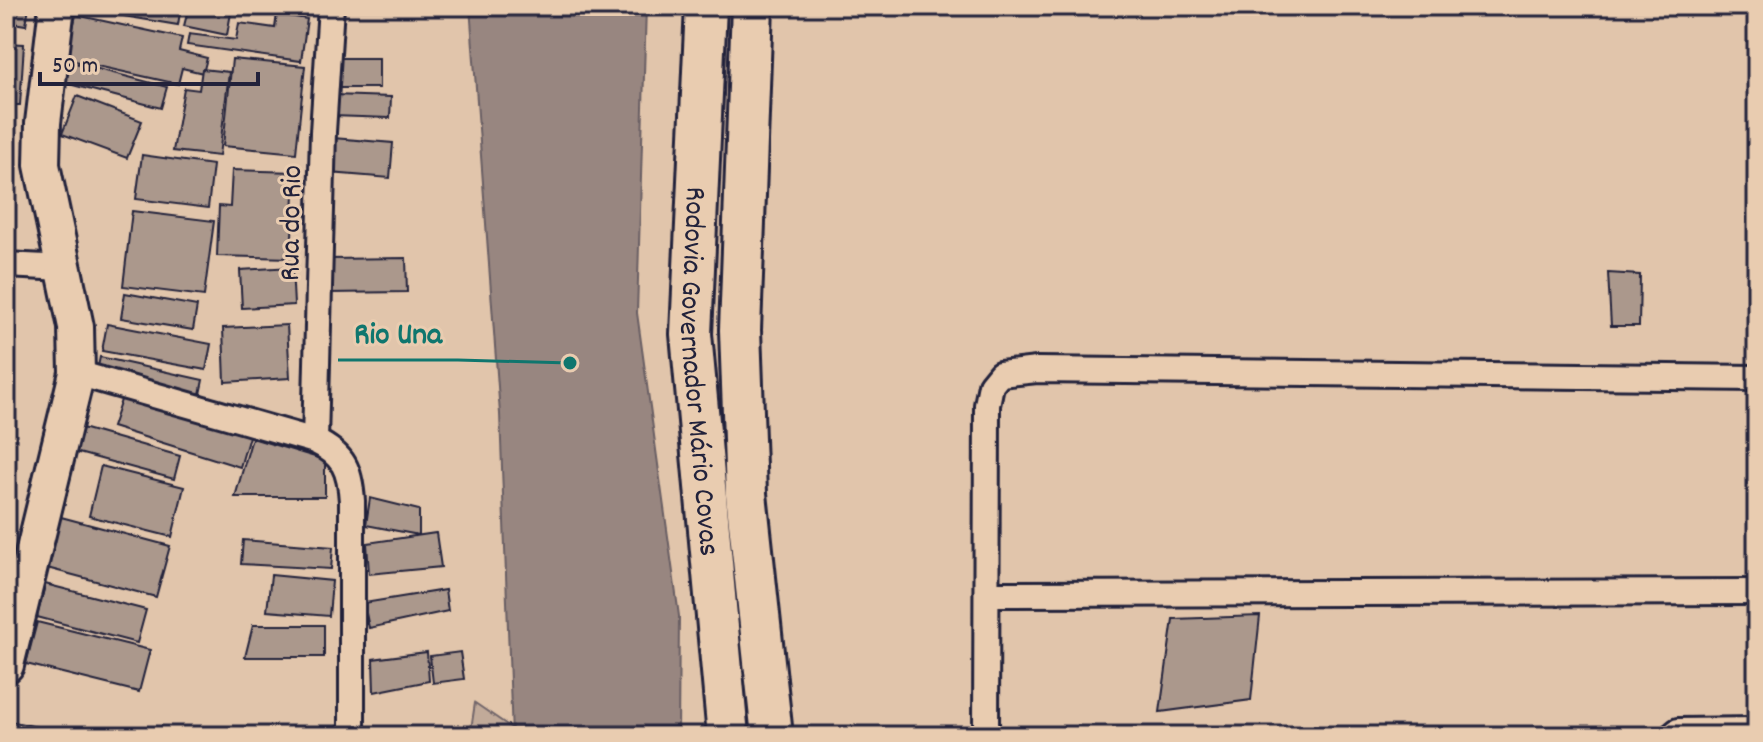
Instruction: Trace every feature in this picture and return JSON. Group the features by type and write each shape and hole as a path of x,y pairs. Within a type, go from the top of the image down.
{"highway":[{"name":"Rodovia Governador Mário Covas","path":"706,6 691,334 728,736"},
{"name":"Rodovia Governador Mário Covas","path":"752,6 740,330 746,494 772,736"}],"main road":[{"path":"6,665 77,373 76,327 42,165 43,123 57,6"}],"street":[{"name":"Rua do Rio","path":"315,441 323,132 331,6"},
{"path":"6,265 65,268"},
{"path":"986,736 989,594 987,405 991,385 1000,374 1037,370 1757,378"},
{"path":"77,373 315,441 334,451 351,476 352,736"},
{"path":"989,594 1757,592"},
{"path":"1672,736 1678,731 1757,730"}],"shaded area":[{"path":"470,6 646,6 637,313 679,616 678,736 512,736 500,414"},
{"path":"475,703 513,729 512,736 470,736"}],"building":[{"path":"6,6 29,6 26,25 6,22"},
{"path":"88,6 181,6 178,25 87,10"},
{"path":"189,6 232,7 227,35 184,26"},
{"path":"277,14 307,19 301,61 187,45 189,34 236,40 239,23 275,28"},
{"path":"76,15 182,38 179,51 207,58 203,73 182,68 178,84 66,59"},
{"path":"6,43 24,44 20,105 6,105"},
{"path":"337,58 379,58 379,88 336,88"},
{"path":"232,59 305,66 296,153 223,146"},
{"path":"71,62 167,87 161,108 65,83"},
{"path":"202,69 229,72 219,156 173,151 184,88 199,90"},
{"path":"333,95 391,97 390,118 332,116"},
{"path":"77,96 142,121 127,158 62,134"},
{"path":"333,138 393,143 390,178 330,173"},
{"path":"142,155 213,165 208,208 136,199"},
{"path":"232,170 295,172 291,258 217,256 219,206 230,207"},
{"path":"132,211 214,221 204,296 123,286"},
{"path":"406,258 407,292 327,293 327,259"},
{"path":"292,267 294,305 242,308 240,270"},
{"path":"1608,273 1640,275 1639,326 1611,326"},
{"path":"125,293 197,306 193,330 121,318"},
{"path":"107,324 211,344 206,370 102,351"},
{"path":"287,325 290,378 225,382 223,328"},
{"path":"100,357 203,380 200,394 97,371"},
{"path":"123,394 250,433 240,467 112,427"},
{"path":"82,428 180,456 174,479 75,452"},
{"path":"252,438 325,460 325,497 235,497"},
{"path":"101,466 184,487 172,537 89,516"},
{"path":"370,498 419,510 419,535 366,525"},
{"path":"61,517 170,546 156,597 47,568"},
{"path":"436,533 441,567 369,574 367,543"},
{"path":"243,540 333,547 331,569 241,564"},
{"path":"271,575 332,581 329,616 267,611"},
{"path":"45,584 146,610 137,643 37,617"},
{"path":"445,590 448,611 369,628 364,603"},
{"path":"1260,616 1251,700 1160,712 1173,619"},
{"path":"37,622 150,650 139,692 26,664"},
{"path":"253,625 324,625 324,657 245,657"},
{"path":"427,652 429,681 374,692 373,659"},
{"path":"460,652 464,679 433,683 430,656"},
{"path":"10,721 77,736 7,736"}],"place":[{"name":"Rio Una","path":"570,363"}]}
